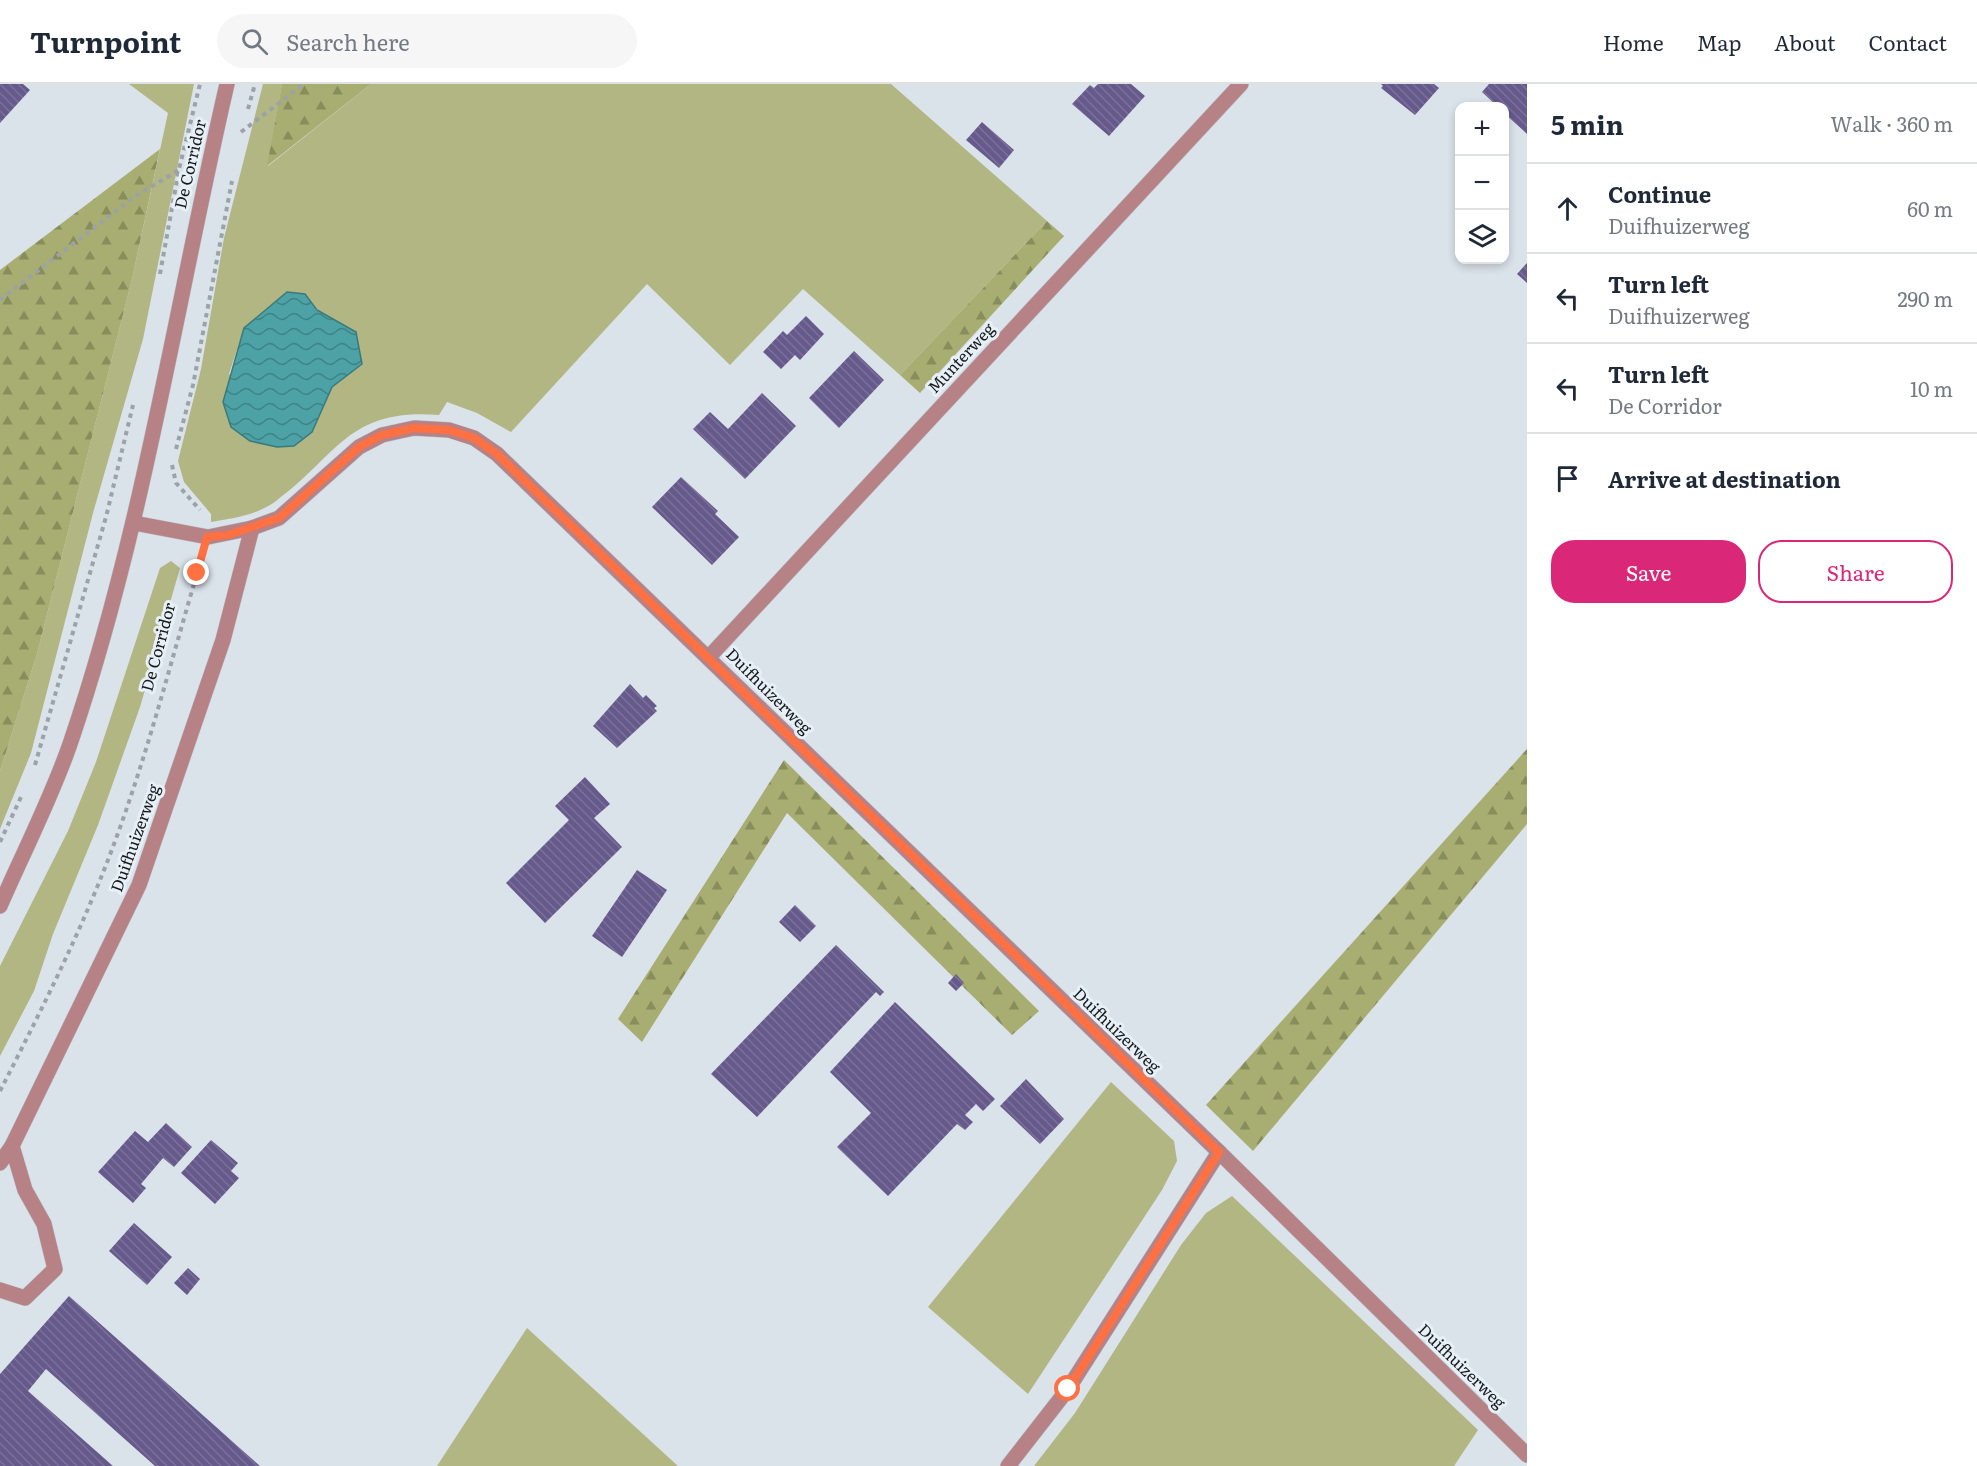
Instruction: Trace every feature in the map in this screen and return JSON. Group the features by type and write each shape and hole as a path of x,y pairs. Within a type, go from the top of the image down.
{"street":[{"name":"De Corridor","path":"0,906 69,745 134,524 197,212 226,84"},
{"name":"Munterweg","path":"708,657 1241,84"},
{"name":"Duifhuizerweg","path":"134,524 207,537 252,528 279,518 359,447 382,435 414,428 449,430 474,438 497,454 708,657 1219,1152 1527,1455"},
{"name":"Duifhuizerweg","path":"0,1163 12,1146 139,885 223,640 252,528"},
{"path":"0,1290 25,1298 55,1269 44,1224 25,1190 12,1146"},
{"path":"1008,1466 1068,1389 1219,1152"}],"path":[{"name":"De Corridor","path":"158,286 179,169 200,84"},
{"path":"240,141 243,130 304,84"},
{"path":"0,300 134,197 179,169 197,212"},
{"path":"207,537 205,515 181,489 171,468 193,385 233,175"},
{"path":"33,770 106,517 133,402"},
{"name":"De Corridor","path":"0,1091 40,1011 114,845 164,694 207,537"},
{"path":"0,842 24,791"}],"green space":[{"path":"129,84 194,84 143,339 93,513 31,753 0,829 0,771 37,654 132,279 168,113"},
{"path":"263,84 282,84 268,166 371,84 891,84 1047,221 900,375 803,289 730,365 647,284 511,432 477,413 447,402 439,415 408,415 384,419 364,427 347,438 297,484 269,506 245,515 211,522 211,514 184,482 178,461 201,369 224,238","holes":["305,294 362,364 332,387 312,432 229,374 244,328"]},
{"path":"282,84 371,84 267,166"},
{"path":"160,149 132,279 37,654 0,771 0,270"},
{"path":"1047,221 1064,236 920,393 900,375"},
{"path":"171,561 180,568 140,707 98,825 53,934 34,991 0,1056 0,966 68,831 96,762 160,568"},
{"path":"1527,749 1527,824 1253,1151 1206,1105"},
{"path":"784,760 1039,1011 1012,1035 787,813 642,1042 618,1019"},
{"path":"1111,1082 1174,1141 1177,1161 1162,1190 1028,1394 928,1307"},
{"path":"1232,1196 1478,1430 1454,1466 1034,1466 1075,1413 1181,1245 1206,1213"},
{"path":"527,1328 678,1466 437,1466"}],"water":[{"path":"287,292 305,294 317,310 356,332 362,364 332,387 312,432 294,446 277,447 250,441 231,427 223,402 244,328"}],"building":[{"path":"0,84 23,84 30,90 0,123"},
{"path":"1098,84 1131,84 1145,96 1109,136 1072,104 1090,85 1094,88"},
{"path":"1381,84 1434,84 1439,88 1415,115 1381,88 1383,86"},
{"path":"1489,84 1527,84 1527,134 1509,118 1509,102 1493,102 1482,92"},
{"path":"982,122 1014,150 999,168 966,140"},
{"path":"1527,263 1527,283 1517,274"},
{"path":"806,316 824,334 800,360 795,355 781,369 763,352 783,331 787,335"},
{"path":"854,351 884,380 839,428 809,398"},
{"path":"762,393 796,426 745,479 693,429 710,412 728,429"},
{"path":"681,477 718,511 715,514 739,537 712,565 652,507"},
{"path":"630,684 643,698 646,695 657,706 654,708 657,711 617,748 593,726"},
{"path":"585,777 610,804 594,818 622,847 545,923 506,883 569,820 555,806"},
{"path":"637,870 667,890 622,957 592,936"},
{"path":"795,905 816,926 800,942 779,922"},
{"path":"836,945 884,992 880,996 876,992 757,1117 711,1074"},
{"path":"956,974 964,983 956,991 948,983"},
{"path":"895,1002 995,1099 983,1111 976,1104 965,1115 973,1122 965,1130 957,1124 888,1196 837,1147 871,1113 830,1072"},
{"path":"1026,1079 1064,1119 1040,1144 1000,1106"},
{"path":"166,1123 192,1147 174,1167 163,1158 141,1184 146,1188 133,1203 98,1172 135,1131 148,1142"},
{"path":"211,1140 238,1163 231,1171 239,1178 215,1204 181,1173"},
{"path":"134,1223 172,1257 147,1285 109,1251"},
{"path":"188,1268 200,1279 187,1295 174,1283"},
{"path":"69,1296 260,1466 155,1466 46,1369 28,1391 113,1466 0,1466 0,1374"}],"route":[{"path":"197,573 207,537 228,535 279,518 359,447 382,435 414,428 449,430 474,438 497,454 1219,1152 1068,1389"}]}
